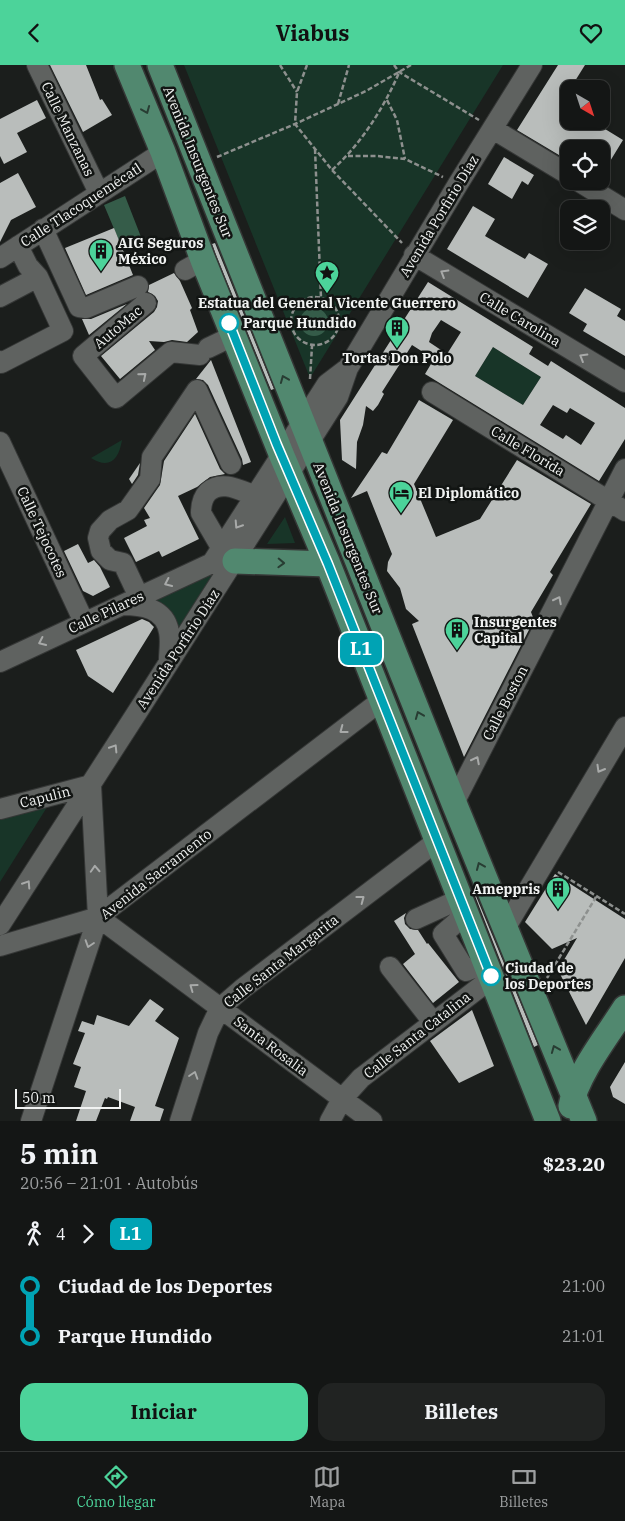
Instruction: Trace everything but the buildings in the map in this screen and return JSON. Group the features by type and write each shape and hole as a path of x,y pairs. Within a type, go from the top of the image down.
{"main road":[{"name":"Avenida Insurgentes Sur","path":"127,65 163,151 194,265 234,336 328,564 548,1121"},
{"name":"Avenida Insurgentes Sur","path":"160,65 305,434 584,1121"},
{"path":"223,557 328,564"},
{"path":"568,1121 573,1094 625,1008"}],"street":[{"name":"Calle Manzanas","path":"37,65 98,193"},
{"name":"Avenida Porfirio Díaz","path":"223,557 305,434 327,384 348,368 414,255 532,65"},
{"path":"493,129 560,170"},
{"name":"Calle Tlacoquemécatl","path":"0,258 163,151"},
{"path":"593,190 625,210"},
{"name":"AutoMac","path":"43,229 79,307 86,309 142,295 83,356 116,398 171,352 204,352 234,336"},
{"path":"0,361 1,363 63,331 38,277 28,265 18,246"},
{"name":"Calle Carolina","path":"414,255 625,382"},
{"path":"0,297 38,277"},
{"path":"139,597 123,563 110,560 105,556 99,545 98,538 104,525 128,510 150,479 152,457 196,390 231,464"},
{"name":"Calle Florida","path":"432,392 617,506"},
{"name":"Calle Tejocotes","path":"0,442 84,622"},
{"name":"Avenida Porfirio Díaz","path":"0,925 169,661 256,496 286,465"},
{"name":"Calle Boston","path":"454,803 617,506 625,469"},
{"path":"223,557 201,513 205,494 223,485 256,496"},
{"name":"Calle Pilares","path":"0,661 223,557"},
{"path":"120,605 148,606 158,612 166,621 169,632 169,661"},
{"name":"Avenida Sacramento","path":"30,1121 98,917 382,700"},
{"path":"506,927 625,727"},
{"path":"0,946 98,917 91,785"},
{"name":"Capulin","path":"0,809 91,785"},
{"name":"Calle Santa Margarita","path":"180,1121 208,1033 220,1008 250,983 437,841"},
{"path":"416,919 463,906"},
{"name":"Santa Rosalia","path":"98,917 372,1121"},
{"path":"390,967 433,1022"},
{"name":"Calle Santa Catalina","path":"330,1121 342,1099 361,1078 433,1022 489,970"}],"path":[{"path":"280,65 297,92"},
{"path":"307,65 297,92 295,124 332,169 414,255"},
{"path":"338,104 350,65"},
{"path":"394,65 399,72 493,129"},
{"path":"217,157 366,91 411,65"},
{"path":"332,169 348,156 387,100 399,72"},
{"path":"387,100 397,120 405,159"},
{"path":"316,149 321,298"},
{"path":"348,156 377,156 405,159 458,184"},
{"path":"307,298 321,298 333,305 339,319 339,326 332,339 312,346 299,340 291,328 290,321 292,313 300,301 307,298"},
{"path":"310,383 312,346"},
{"path":"545,864 625,914"},
{"path":"534,998 596,897"}],"shaded area":[{"name":"Parque Hundido","path":"184,65 503,65 310,378"},
{"path":"125,196 143,242 123,250 104,205"},
{"path":"314,308 324,312 328,322 324,332 314,336 304,332 300,322 304,312"},
{"path":"493,347 541,377 523,405 475,376"},
{"path":"122,440 119,453 112,461 103,463 91,458"},
{"path":"285,517 295,543 267,544"},
{"path":"217,569 178,629 152,601"},
{"path":"49,804 0,882 0,817"}],"bus line":[{"name":"L1","path":"229,323 277,445 328,564 491,976"}],"place":[{"name":"AIG Seguros México","path":"101,272"},
{"name":"Estatua del General Vicente Guerrero","path":"327,294"},
{"name":"Parque Hundido","path":"229,323"},
{"name":"Tortas Don Polo","path":"397,349"},
{"name":"El Diplomático","path":"401,514"},
{"name":"Insurgentes Capital","path":"457,651"},
{"name":"Ameppris","path":"558,910"},
{"name":"Ciudad de los Deportes","path":"491,976"}]}
